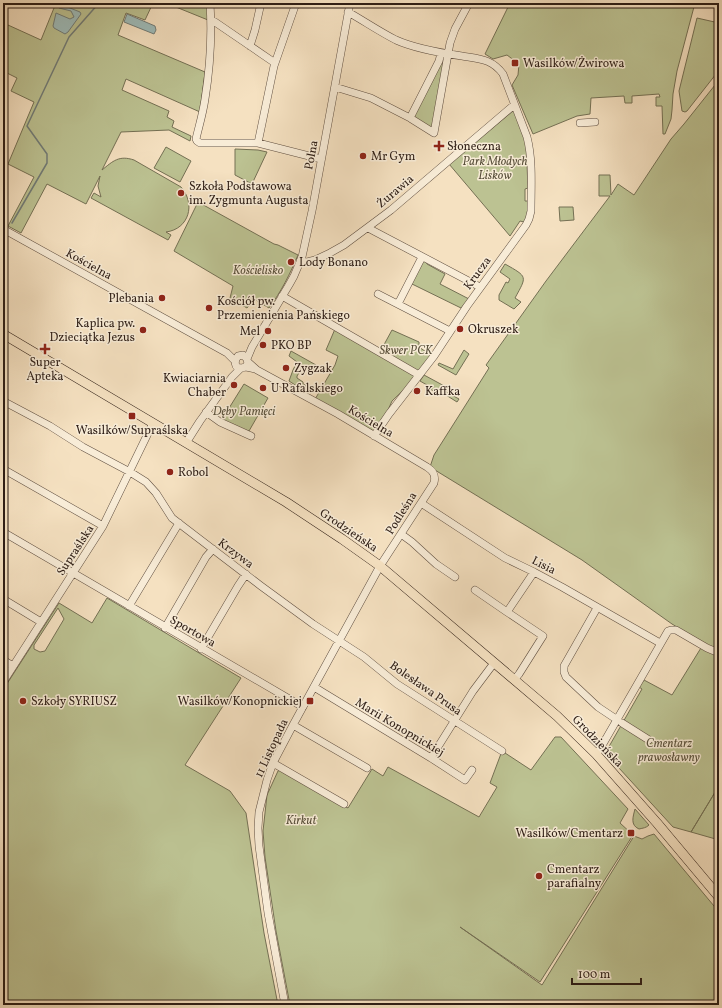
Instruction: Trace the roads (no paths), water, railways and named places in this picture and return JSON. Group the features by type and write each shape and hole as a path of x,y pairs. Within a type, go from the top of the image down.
{"main road":[{"name":"Grodzieńska","path":"3,334 286,502 380,566 557,716 596,754 719,897"}],"street":[{"path":"210,3 211,20 209,72 205,101 196,139 197,141 200,143 258,143 321,159"},
{"path":"250,46 261,3"},
{"path":"258,143 275,63 296,3"},
{"name":"Polna","path":"186,443 206,412 232,377 233,371 242,362 248,350 252,347 294,276 300,261 306,240 350,3"},
{"path":"410,118 439,61 445,53 455,29 469,3"},
{"name":"Krucza","path":"348,12 397,40 413,46 486,61 498,68 503,74 529,143 530,215 526,225 480,287 434,356 374,436"},
{"path":"211,20 275,63"},
{"path":"335,87 372,98 410,118 434,133 445,53"},
{"name":"Żurawia","path":"300,261 311,262 328,254 368,228 514,105"},
{"path":"580,123 595,122"},
{"path":"368,228 480,287"},
{"name":"Kościelna","path":"3,229 320,404 431,470"},
{"path":"398,304 422,257"},
{"path":"378,294 450,331"},
{"path":"282,296 419,375"},
{"name":"Krzywa","path":"3,401 50,426 83,447 146,482 156,493 172,518 313,624 339,641"},
{"path":"206,412 220,422 251,436"},
{"name":"Supraślska","path":"3,682 103,526 153,423"},
{"path":"3,469 103,526"},
{"name":"Podleśna","path":"380,566 434,482 434,476 431,470"},
{"name":"Lisia","path":"421,502 505,558 534,572 660,643"},
{"path":"130,606 179,523"},
{"name":"Sportowa","path":"3,532 302,708"},
{"path":"401,534 436,564 455,577"},
{"path":"165,628 206,558 213,549"},
{"name":"11 Listopada","path":"284,1005 262,869 258,828 262,796 273,764 293,725 380,566"},
{"path":"507,612 534,572"},
{"path":"201,649 246,574"},
{"path":"475,590 543,636 514,680"},
{"path":"3,599 41,622"},
{"path":"597,608 564,666 564,672 566,677 598,707 649,740"},
{"path":"596,754 619,721 660,643 668,631 676,630 707,648 719,653"},
{"name":"Bolesława Prusa","path":"339,641 364,657 398,684 502,752"},
{"path":"3,660 13,666"},
{"path":"431,758 473,690 494,663"},
{"name":"Marii Konopnickiej","path":"314,687 465,780 472,770"},
{"path":"293,725 366,768"},
{"path":"273,764 344,804"}],"water":[{"path":"60,4 80,12 81,14 65,34 53,26 56,13 70,19 74,17 71,11 59,8"},
{"path":"127,14 155,26 156,30 154,34 124,22"}],"waterway":[{"path":"12,223 47,163 47,154 27,126 69,37 99,3"}],"place":[{"name":"Wasilków/Żwirowa","path":"515,63"},
{"name":"Słoneczna","path":"439,146"},
{"name":"Mr Gym","path":"363,156"},
{"name":"Szkoła Podstawowa im. Zygmunta Augusta","path":"181,193"},
{"name":"Lody Bonano","path":"291,262"},
{"name":"Plebania","path":"162,298"},
{"name":"Kościół pw. Przemienienia Pańskiego","path":"209,308"},
{"name":"Okruszek","path":"460,329"},
{"name":"Kaplica pw. Dzieciątka Jezus","path":"143,330"},
{"name":"Mel","path":"268,331"},
{"name":"PKO BP","path":"263,345"},
{"name":"Super Apteka","path":"45,349"},
{"name":"Zygzak","path":"286,368"},
{"name":"Kwiaciarnia Chaber","path":"234,385"},
{"name":"U Rafalskiego","path":"263,388"},
{"name":"Kaffka","path":"417,391"},
{"name":"Wasilków/Supraślska","path":"132,416"},
{"name":"Robol","path":"170,472"},
{"name":"Szkoły SYRIUSZ","path":"23,701"},
{"name":"Wasilków/Konopnickiej","path":"310,701"},
{"name":"Wasilków/Cmentarz","path":"631,833"},
{"name":"Cmentarz parafialny","path":"539,876"}],"park label":[{"name":"Park Młodych Lisków","path":"495,168"},
{"name":"Kościelisko","path":"258,270"},
{"name":"Skwer PCK","path":"406,350"},
{"name":"Dęby Pamięci","path":"244,411"},
{"name":"Cmentarz prawosławny","path":"669,750"},
{"name":"Kirkut","path":"301,820"}]}
